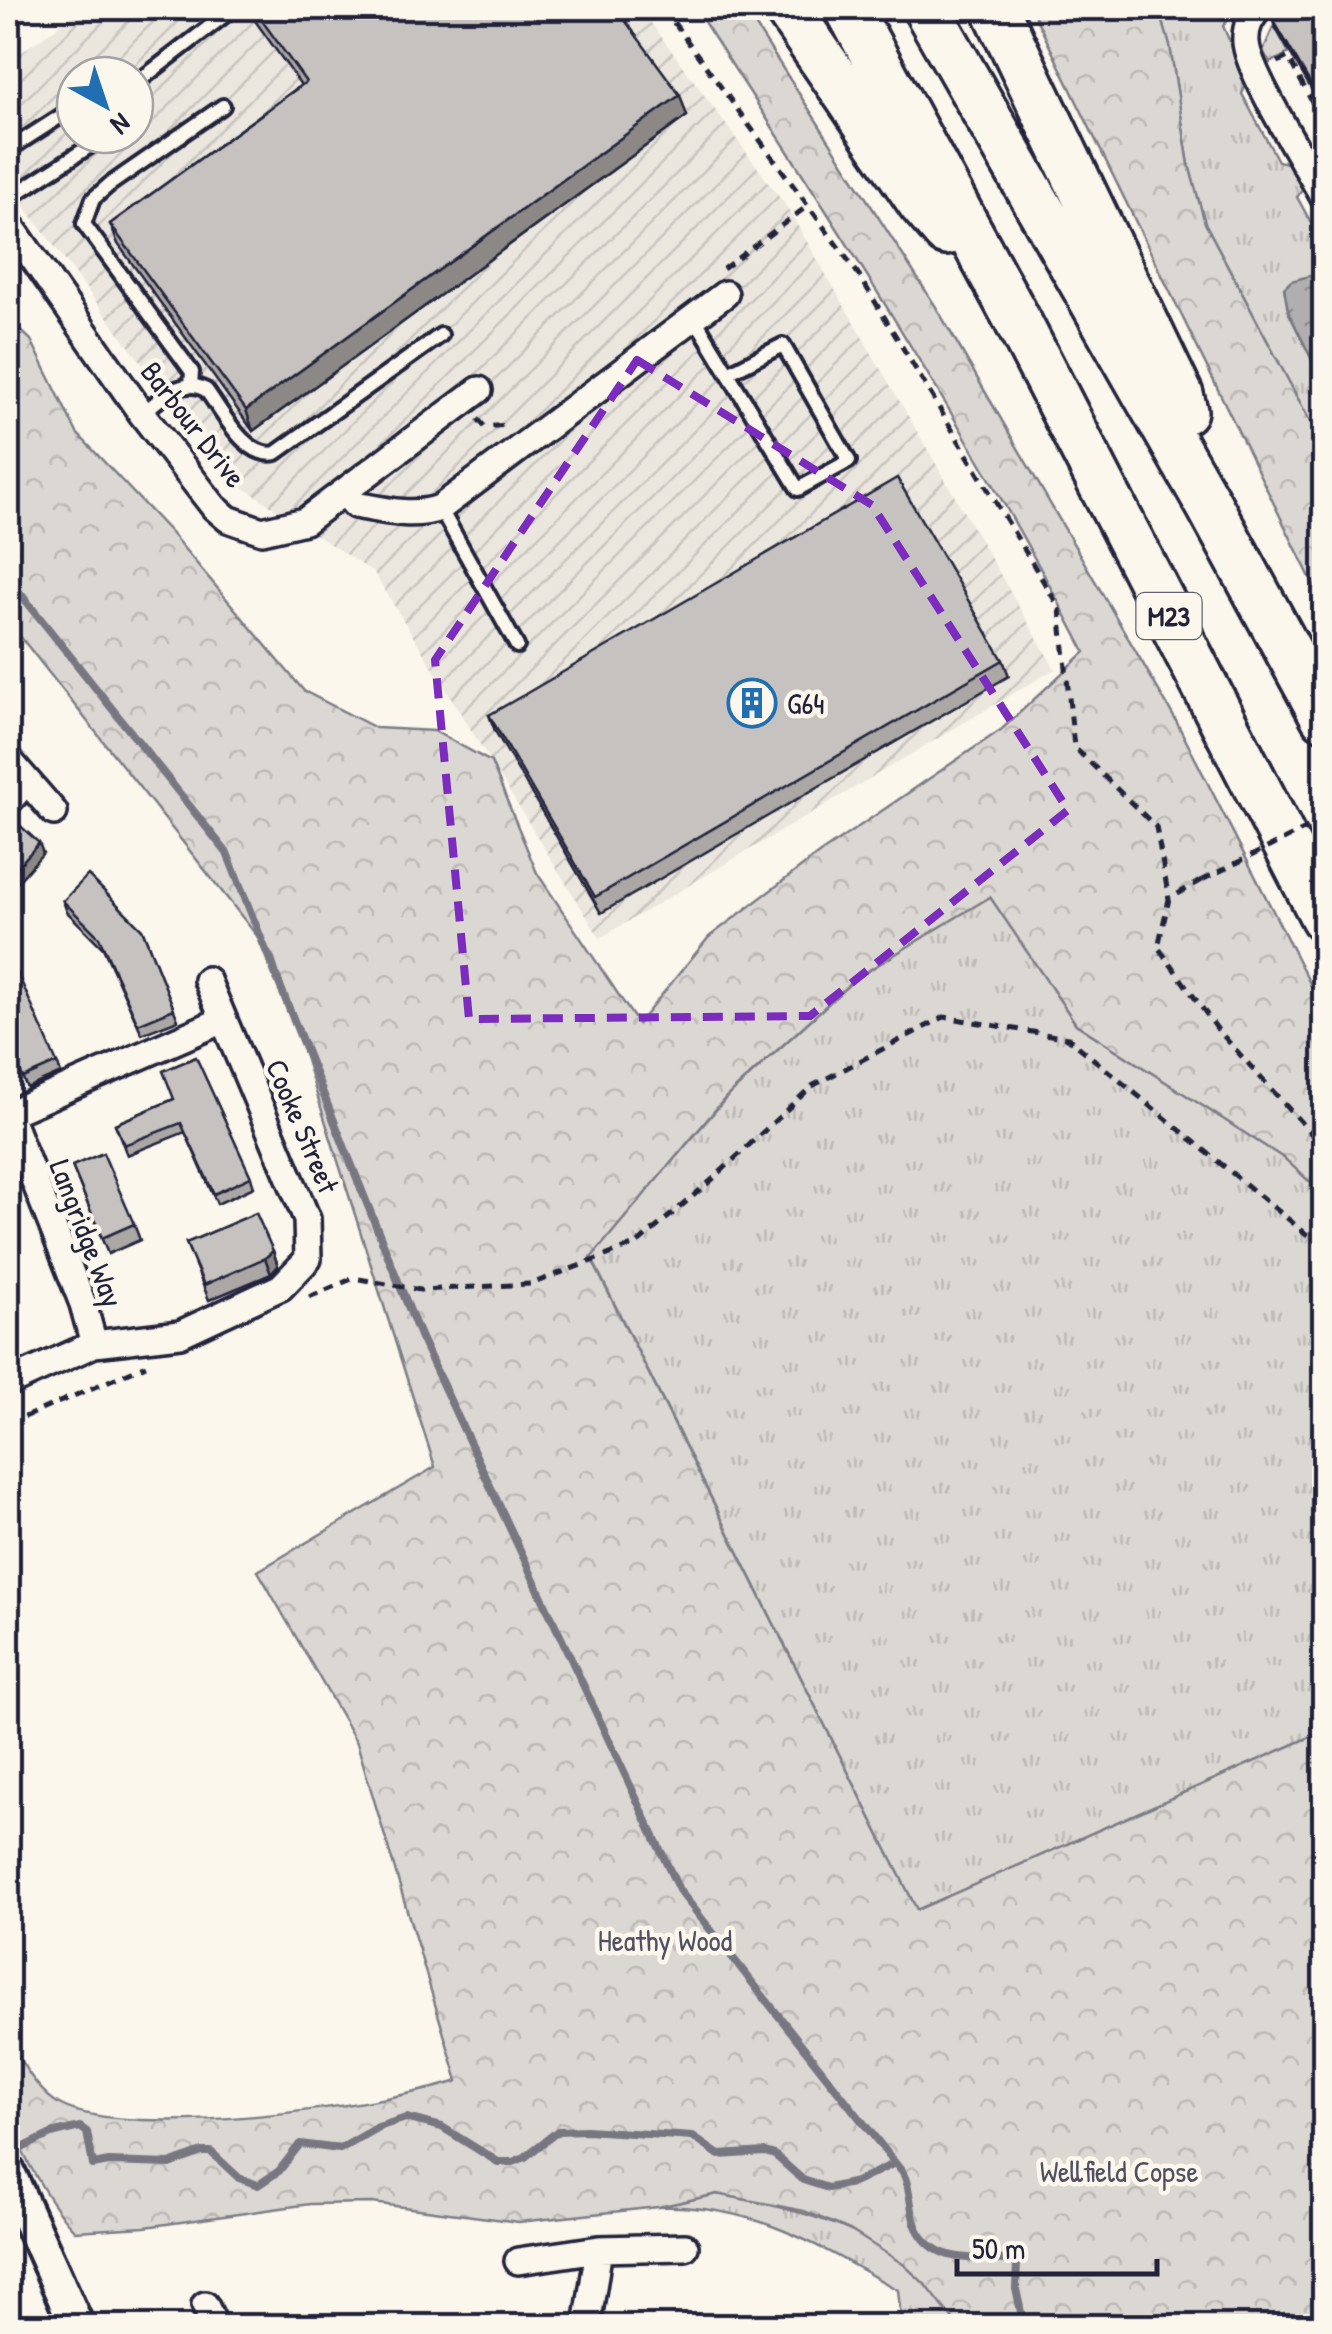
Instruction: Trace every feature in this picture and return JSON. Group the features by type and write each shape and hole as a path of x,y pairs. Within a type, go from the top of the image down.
{"highway":[{"name":"M23","path":"787,8 921,203 1014,314"},
{"name":"M23","path":"848,8 1014,314 1324,918"},
{"path":"926,8 1209,504 1324,717"},
{"path":"995,8 1180,394 1209,504"}],"street":[{"path":"1260,8 1251,16 1246,43 1256,72 1324,198"},
{"name":"Barbour Drive","path":"8,222 142,414 214,508 262,531 305,521 479,390"},
{"path":"344,492 356,506 405,513 440,508 725,294"},
{"path":"8,759 54,812"},
{"path":"8,802 26,783"},
{"name":"Cooke Street","path":"94,1344 180,1334 281,1288 308,1259 307,1219 207,980"},
{"path":"8,1114 223,1020"},
{"name":"Langridge Way","path":"8,1114 14,1153 83,1304 94,1344 8,1383"},
{"path":"8,2172 77,2326"},
{"path":"518,2261 599,2249 685,2247"},
{"path":"587,2326 599,2249"}],"lane":[{"path":"155,69 234,8"},
{"path":"191,385 192,372 84,224 93,199 109,185 223,106"},
{"path":"8,150 55,120"},
{"path":"8,199 76,155"},
{"path":"694,317 798,490 850,461 783,345 728,373"},
{"path":"142,414 173,390 191,385 206,390 252,450 265,456 276,453 441,335"},
{"path":"440,508 517,646"}],"path":[{"path":"663,8 859,275 1060,609 1074,748 1156,827 1169,900 1158,947 1218,1030 1324,1148"},
{"path":"1256,72 1288,57 1324,124"},
{"path":"1169,900 1324,820"},
{"path":"354,1278 420,1290 531,1284 637,1244 812,1086 944,1017 1068,1038 1324,1246"}],"highlighted area":[{"path":"637,360 872,505 1068,810 810,1016 469,1019 435,660"}],"shaded area":[{"path":"83,8 640,8 788,209 1055,669 600,938 374,573 226,476 8,184 8,62"}],"green space":[{"name":"Heathy Wood","path":"695,8 744,8 936,307 1174,717 1324,1011 1324,1195 1285,1159 1076,1024 990,897 856,978 726,1097 591,1258 917,1910 1324,1731 1324,2299 1312,2326 958,2326 927,2286 903,2264 850,2230 804,2211 717,2194 658,2207 519,2222 372,2203 310,2204 145,2227 75,2231 34,2174 11,2122 8,2040 37,2085 61,2105 95,2115 142,2120 197,2120 317,2109 458,2081 357,1743 258,1571 435,1467 273,956 8,621 8,318 31,340 77,433 171,533 304,691 376,728 434,731 491,762 537,873 638,1024 709,937 820,853 1002,729 1085,652 947,406"},
{"path":"1031,8 1159,8 1170,46 1189,165 1205,223 1324,448 1324,606"},
{"path":"1159,8 1228,8 1231,16 1223,26 1247,82 1242,94 1278,161 1293,164 1305,186 1297,197 1324,240 1324,281 1309,276 1288,311 1324,384 1324,448 1205,223 1189,165 1170,47"},
{"path":"1279,14 1275,27 1289,53 1270,63 1263,51"},
{"path":"990,896 1076,1024 1286,1159 1324,1195 1324,1731 917,1910 591,1257 727,1097 856,978"},
{"path":"717,2194 788,2209 854,2232 911,2269 958,2326 902,2326 898,2290 784,2230 725,2212 658,2207"}],"water":[{"path":"1309,276 1324,281 1324,384 1288,311 1284,288 1291,281"}],"building":[{"path":"253,8 616,8 680,95 246,410 110,224 306,82"},
{"path":"1287,8 1313,8 1324,29 1324,107 1271,16"},
{"name":"G64","path":"897,478 1003,660 595,897 489,715"},
{"path":"12,818 39,843 10,875 8,823"},
{"path":"88,875 142,929 174,1009 138,1024 99,937 63,901"},
{"path":"8,962 17,972 57,1063 23,1078 8,1043"},
{"path":"196,1057 251,1177 214,1194 181,1123 124,1145 115,1124 174,1099 163,1071"},
{"path":"103,1153 134,1224 102,1238 72,1166"},
{"path":"256,1213 273,1251 204,1285 186,1243"}],"waterway":[{"path":"8,578 227,853 420,1336 679,1890 903,2173 914,2221 926,2241 949,2255 1017,2262 1016,2289 1024,2326"},
{"path":"8,2155 51,2134 80,2127 87,2132 93,2165 170,2164 211,2152 239,2178 258,2185 279,2171 300,2144 340,2149 378,2127 406,2118 442,2127 498,2162 525,2157 558,2131 586,2130 693,2137 719,2155 765,2152 775,2155 803,2180 828,2188 856,2182 893,2164"}],"place":[{"name":"G64","path":"752,703"}],"park label":[{"name":"Wellfield Copse","path":"1119,2171"}]}
